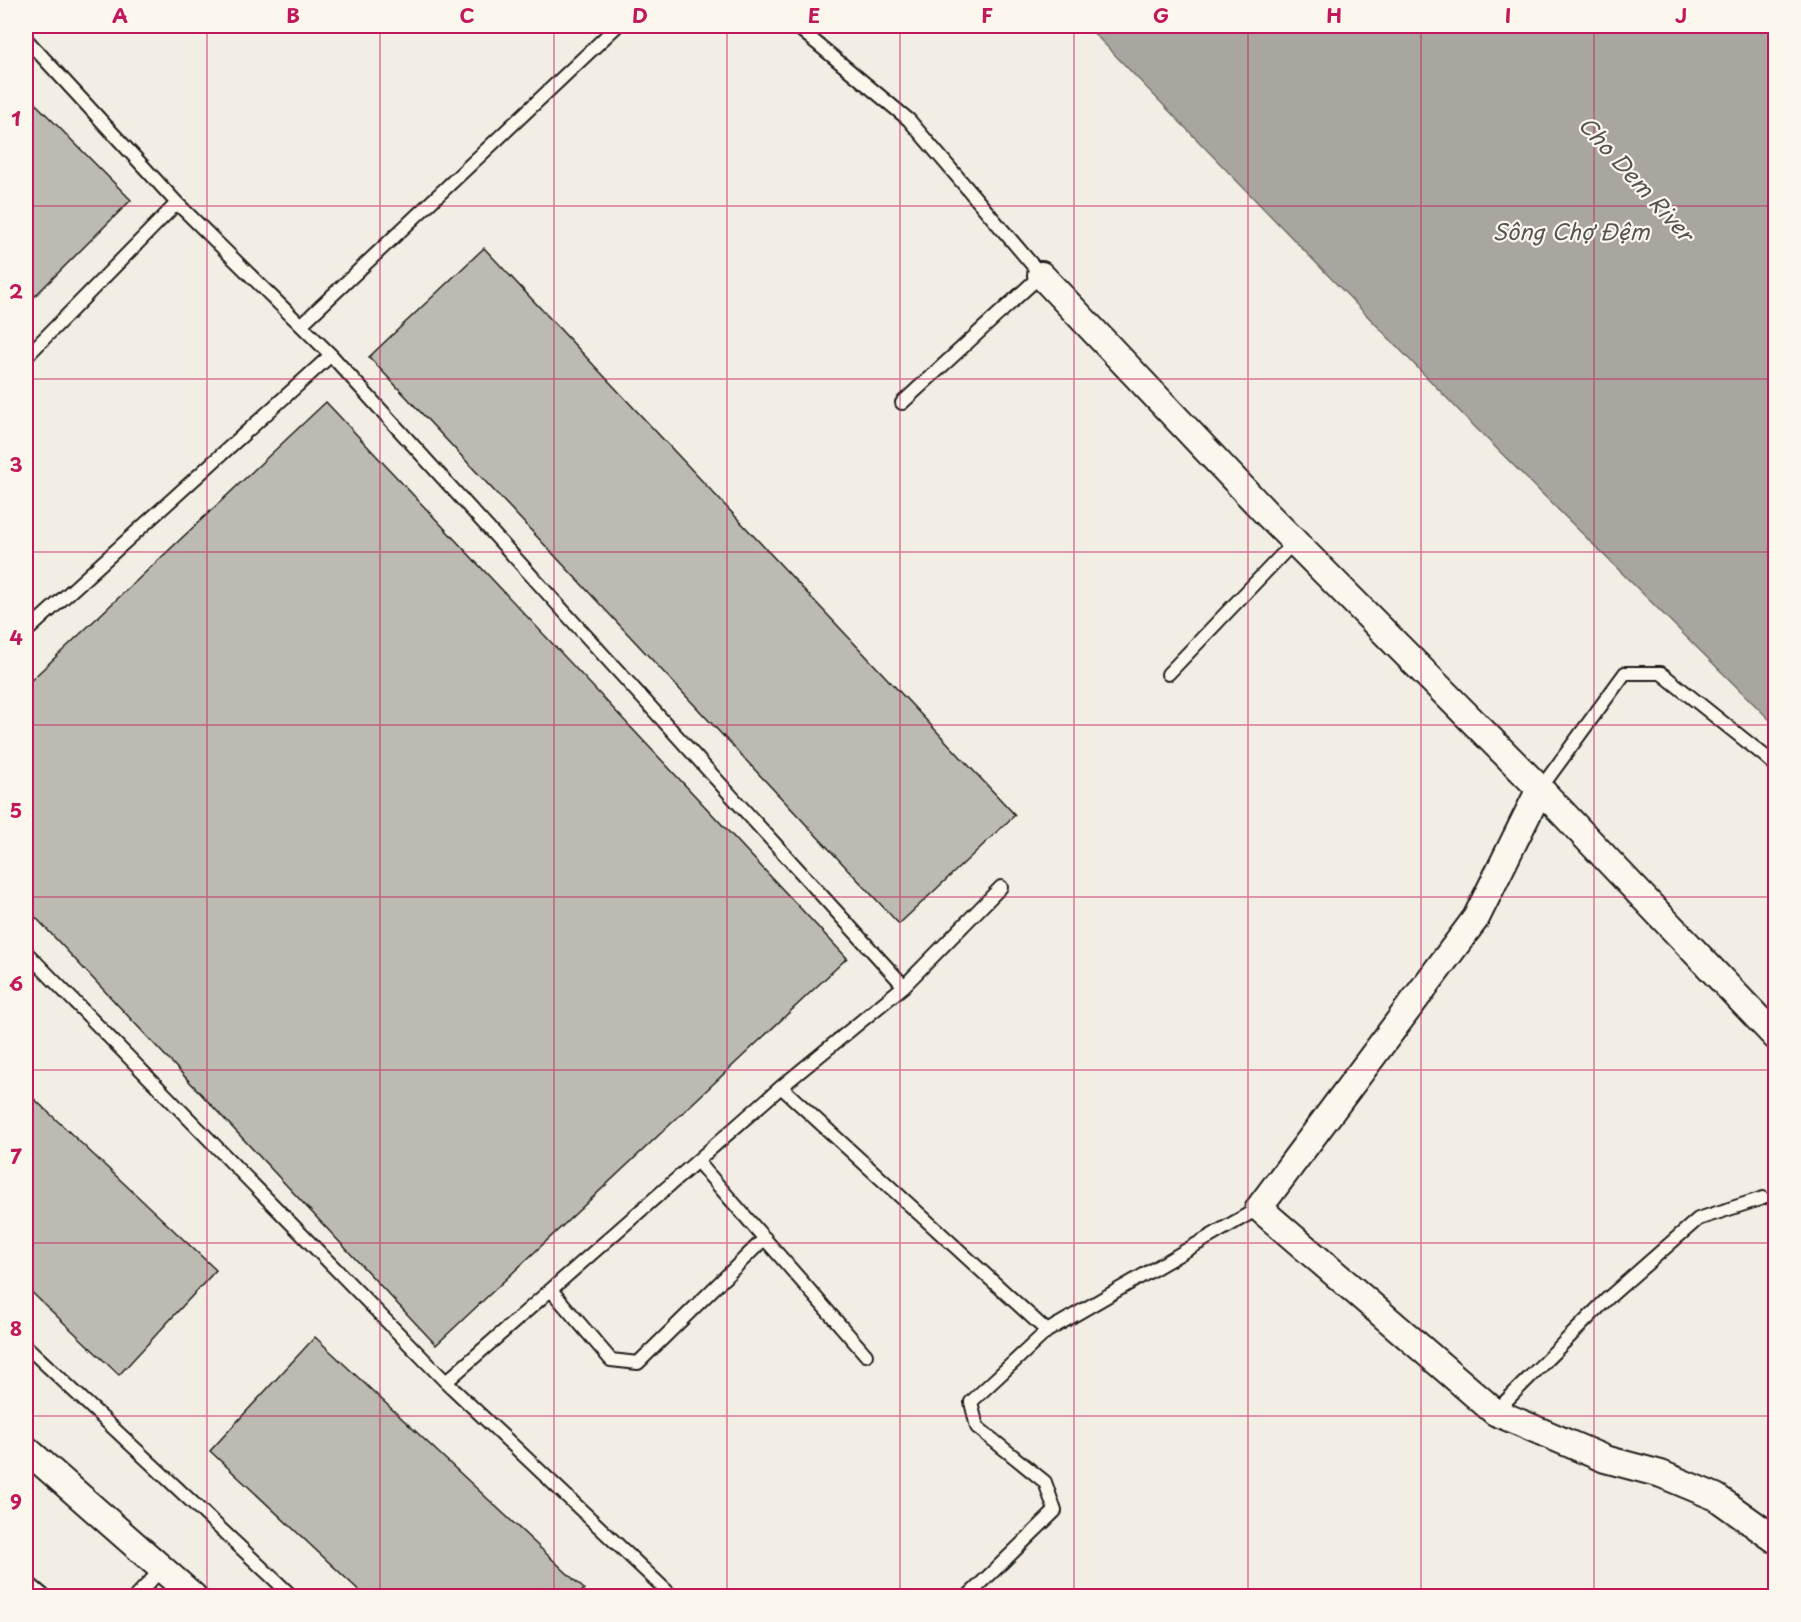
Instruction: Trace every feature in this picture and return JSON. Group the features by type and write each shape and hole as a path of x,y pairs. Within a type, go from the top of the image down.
{"street":[{"path":"1041,275 1294,541 1540,789 1776,1037"},
{"path":"1540,789 1476,918 1259,1208 1495,1412 1605,1459 1661,1474 1716,1497 1776,1540"},
{"path":"26,1449 193,1596"}],"lane":[{"path":"301,325 617,26"},
{"path":"796,26 909,120 1041,275 902,403"},
{"path":"26,39 177,203 331,355 904,986"},
{"path":"26,357 177,203"},
{"path":"26,632 331,355"},
{"path":"1168,674 1294,541"},
{"path":"1540,789 1625,674 1661,673 1776,766"},
{"path":"446,1382 781,1087 904,986 1001,887"},
{"path":"26,952 446,1382 672,1596"},
{"path":"781,1087 1047,1331"},
{"path":"697,1161 866,1355"},
{"path":"1495,1412 1607,1299 1698,1220 1763,1198"},
{"path":"968,1596 1055,1511 1045,1482 976,1427 971,1402 1047,1331 1259,1208"},
{"path":"551,1290 611,1360 638,1363 765,1238"},
{"path":"26,1346 292,1596"},
{"path":"136,1596 162,1569"},
{"path":"26,1581 44,1596"}],"water":[{"name":"Sông Chợ Đệm","path":"1087,26 1775,26 1775,725 1472,424"}],"building":[{"path":"26,94 131,200 26,305"},
{"path":"484,248 1015,815 899,924 369,357"},
{"path":"326,402 847,958 436,1345 26,907 26,685"},
{"path":"31,1096 216,1270 119,1375 26,1287 26,1102"},
{"path":"315,1337 584,1589 578,1596 365,1596 210,1451"}],"water label":[{"name":"Cho Dem River","path":"1637,178"}]}
